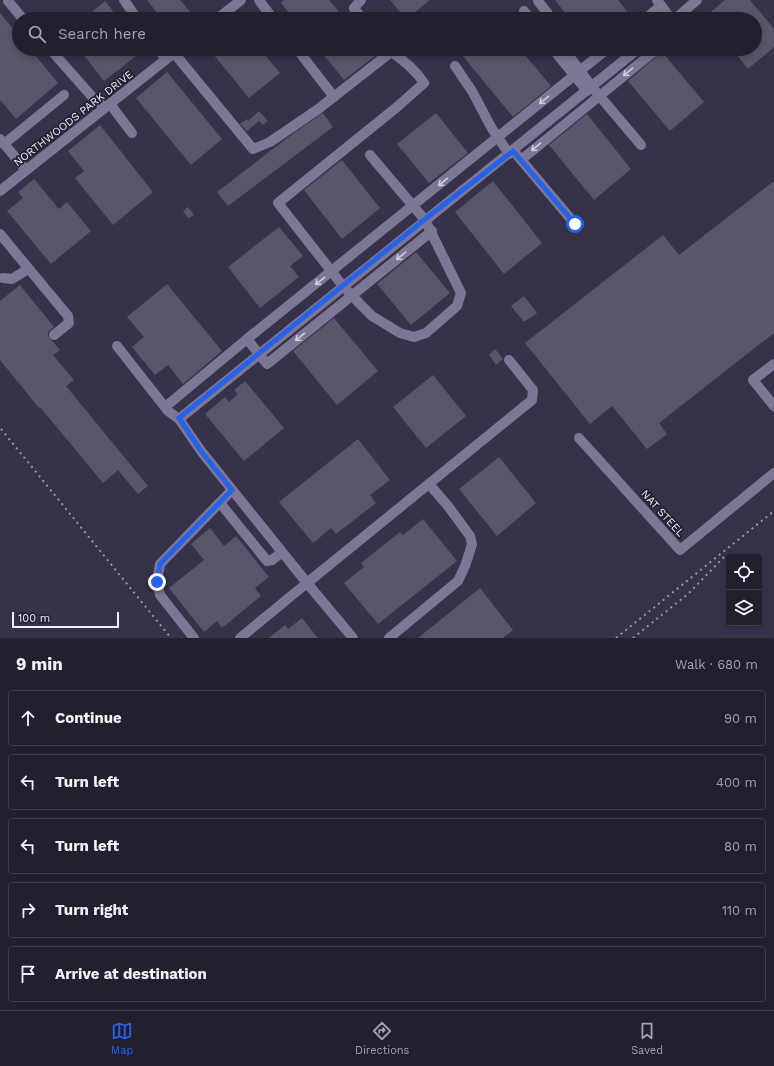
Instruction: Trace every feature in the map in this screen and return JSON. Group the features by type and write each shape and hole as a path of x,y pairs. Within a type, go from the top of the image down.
{"street":[{"path":"124,0 132,12"},
{"path":"226,12 241,0"},
{"path":"259,0 268,12"},
{"path":"357,12 354,8 361,0"},
{"path":"538,0 547,12"},
{"path":"683,12 697,0"},
{"path":"8,2 17,12"},
{"path":"651,12 659,3 666,12"},
{"path":"56,56 95,100 108,105 132,133"},
{"path":"163,56 166,60"},
{"name":"NORTHWOODS PARK DRIVE","path":"0,190 171,56"},
{"path":"181,56 253,149 270,142 334,97 382,56"},
{"path":"302,56 334,97"},
{"path":"370,155 426,220 461,293 457,306 426,333 414,337 400,333 372,316 343,286 278,203 392,111 424,83 419,75 396,56"},
{"path":"560,56 577,73 589,89 600,96 641,145"},
{"path":"568,56 577,73"},
{"path":"165,406 598,56"},
{"path":"179,418 511,153 629,56"},
{"path":"521,160 649,56"},
{"path":"455,66 472,91 498,137 511,153 521,160 575,224"},
{"path":"26,170 2,141 64,95"},
{"path":"247,339 267,364 432,231"},
{"path":"0,234 68,316 69,323 54,336"},
{"path":"3,278 12,279 28,268"},
{"path":"117,346 165,406 179,418 201,451 353,638"},
{"path":"240,638 532,400 533,390 509,360"},
{"path":"774,364 753,380 774,406"},
{"name":"NAT STEEL","path":"579,438 680,550 774,473"},
{"path":"389,638 458,582 472,544 470,536 448,506 429,484"},
{"path":"194,638 160,595 157,582 160,564 232,490"},
{"path":"220,503 267,561 272,560 282,552"}],"shaded area":[{"path":"0,0 774,0 774,638 0,638"}],"building":[{"path":"147,0 180,0 190,12 156,12"},
{"path":"284,0 329,0 339,12 288,12 281,3"},
{"path":"390,0 430,0 415,12 400,12"},
{"path":"555,0 618,0 627,12 564,12"},
{"path":"725,0 750,0 760,12 710,12"},
{"path":"105,1 114,12 92,12"},
{"path":"0,13 12,28 12,56 36,56 58,83 16,119 0,100"},
{"path":"762,14 774,29 774,47 748,69 738,56 762,56"},
{"path":"84,56 136,56 104,81"},
{"path":"215,56 266,56 280,73 249,98"},
{"path":"325,56 375,56 344,80"},
{"path":"463,56 526,56 551,86 513,117"},
{"path":"657,56 665,56 704,102 670,131 628,81"},
{"path":"167,72 222,139 191,165 136,98"},
{"path":"259,111 268,121 263,125 259,121 247,131 240,124 247,119 248,121"},
{"path":"323,113 333,127 228,206 217,192 291,135"},
{"path":"436,113 468,153 429,183 397,144"},
{"path":"587,114 631,169 594,200 549,145"},
{"path":"100,125 153,192 113,225 75,178 84,171 68,151"},
{"path":"342,160 380,208 342,239 304,190"},
{"path":"34,179 59,209 67,202 91,231 51,264 7,211 23,198 18,192"},
{"path":"493,181 542,243 504,274 455,212"},
{"path":"774,181 774,333 659,423 667,434 647,449 612,406 590,424 525,343 663,235 679,255"},
{"path":"188,207 194,215 188,218 183,211"},
{"path":"279,227 303,256 290,266 299,277 260,308 228,267"},
{"path":"416,252 450,293 411,325 377,284"},
{"path":"167,284 222,351 183,384 168,365 155,375 132,347 144,337 127,317"},
{"path":"20,285 54,327 48,332 48,336 60,350 53,355 74,380 66,386 148,486 138,494 118,470 103,483 0,360 0,301"},
{"path":"524,296 537,313 524,322 511,306"},
{"path":"334,318 378,371 337,405 293,351"},
{"path":"495,349 503,359 496,365 489,355"},
{"path":"433,375 466,416 426,448 393,407"},
{"path":"245,381 284,428 244,461 205,414 225,397 229,402 238,394 234,390"},
{"path":"358,439 390,480 370,495 376,503 336,534 331,528 313,543 279,502"},
{"path":"499,457 536,503 497,536 459,489"},
{"path":"423,519 457,561 378,624 344,583 364,567 361,563 400,532 403,535"},
{"path":"210,528 224,546 236,536 269,577 255,588 261,596 222,628 217,621 204,632 169,588 204,560 191,544"},
{"path":"480,588 513,630 503,638 418,638"},
{"path":"302,618 318,638 269,638 285,625 288,629"}],"railway":[{"path":"1,429 171,638"},
{"path":"616,638 774,511"},
{"path":"633,638 689,593 724,557"}],"route":[{"path":"157,582 160,564 232,490 201,451 179,418 424,220 513,151 575,224"}]}
